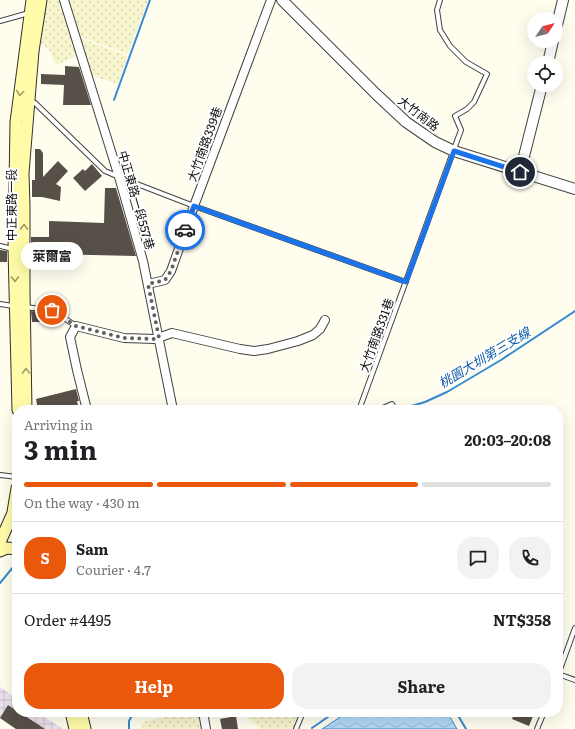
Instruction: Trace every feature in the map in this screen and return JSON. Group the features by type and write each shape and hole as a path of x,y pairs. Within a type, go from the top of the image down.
{"main road":[{"name":"中正東路一段","path":"18,405 24,207 23,173 35,13 32,0"},
{"name":"中正東路一段","path":"26,405 20,307 14,249 16,122 35,13 41,0"},
{"path":"0,542 12,516"},
{"path":"0,551 7,548 12,548"},
{"path":"73,717 77,728"},
{"path":"77,728 80,717"}],"street":[{"name":"中正東路一段557巷","path":"64,0 143,261 172,405"},
{"name":"大竹南路339巷","path":"148,284 165,280 171,271 271,0"},
{"name":"大竹南路","path":"282,0 406,122 435,142 454,151 575,189"},
{"path":"560,12 563,0"},
{"path":"520,172 540,92"},
{"path":"86,405 70,337 76,326 124,338 155,339 172,334 254,351 298,342 320,329 325,320"},
{"path":"204,717 206,729"}],"lane":[{"name":"大竹南路331巷","path":"361,405 461,130 455,116 467,109 474,102 488,74 466,62 450,46 440,30 437,10 440,0"},
{"path":"0,21 35,13"},
{"path":"28,100 36,103 105,171 194,206 406,282"},
{"path":"0,246 14,249"},
{"path":"0,304 52,310 76,326"},
{"path":"0,475 12,477"},
{"path":"563,661 575,628"},
{"path":"563,676 575,680"},
{"path":"296,729 300,717"},
{"path":"537,729 542,717"}],"shaded area":[{"path":"0,687 12,695 12,717 45,717 63,729 16,729 0,718"}],"green space":[{"path":"46,0 60,0 77,56 56,65 49,49 41,44"},
{"path":"68,0 148,0 128,54 79,36"},
{"path":"80,38 128,56 118,84 92,76"},
{"path":"166,717 201,717 202,729 141,729 143,722"},
{"path":"247,717 297,717 293,729 261,729"}],"water":[{"path":"340,717 450,717 457,729 322,729"}],"building":[{"path":"65,66 79,67 91,105 63,105 64,85 41,84 41,74 65,75"},
{"path":"35,149 40,149 43,153 43,177 58,161 68,171 56,184 61,187 60,201 42,197 32,197 32,180 35,180"},
{"path":"92,164 102,176 85,191 73,178 83,169 85,171"},
{"path":"105,188 116,188 136,256 48,254 48,243 31,243 31,237 49,237 49,221 104,223"},
{"path":"0,250 7,251 7,262 0,262"},
{"path":"31,311 51,313 52,322 32,322"},
{"path":"76,389 79,401 77,401 78,405 37,405 36,399"},
{"path":"8,705 12,708 12,717 27,717 45,729 16,729 0,718"},
{"path":"236,717 238,729 222,729 220,719"},
{"path":"513,717 533,717 529,726 512,719"}],"waterway":[{"path":"114,100 150,0"},
{"name":"桃園大圳第三支線","path":"415,405 447,392 501,360 575,311"},
{"path":"0,583 12,568"},
{"name":"桃園大圳第三支線","path":"129,729 129,721 131,717"},
{"path":"312,728 328,717"},
{"path":"459,717 466,729"}],"way so far":[{"path":"52,310 76,326 124,338 159,338 148,284 165,280 168,277 185,230"}],"place":[{"name":"萊爾富","path":"52,310"}],"route":[{"path":"185,230 194,206 406,282 454,151 520,172"}]}
